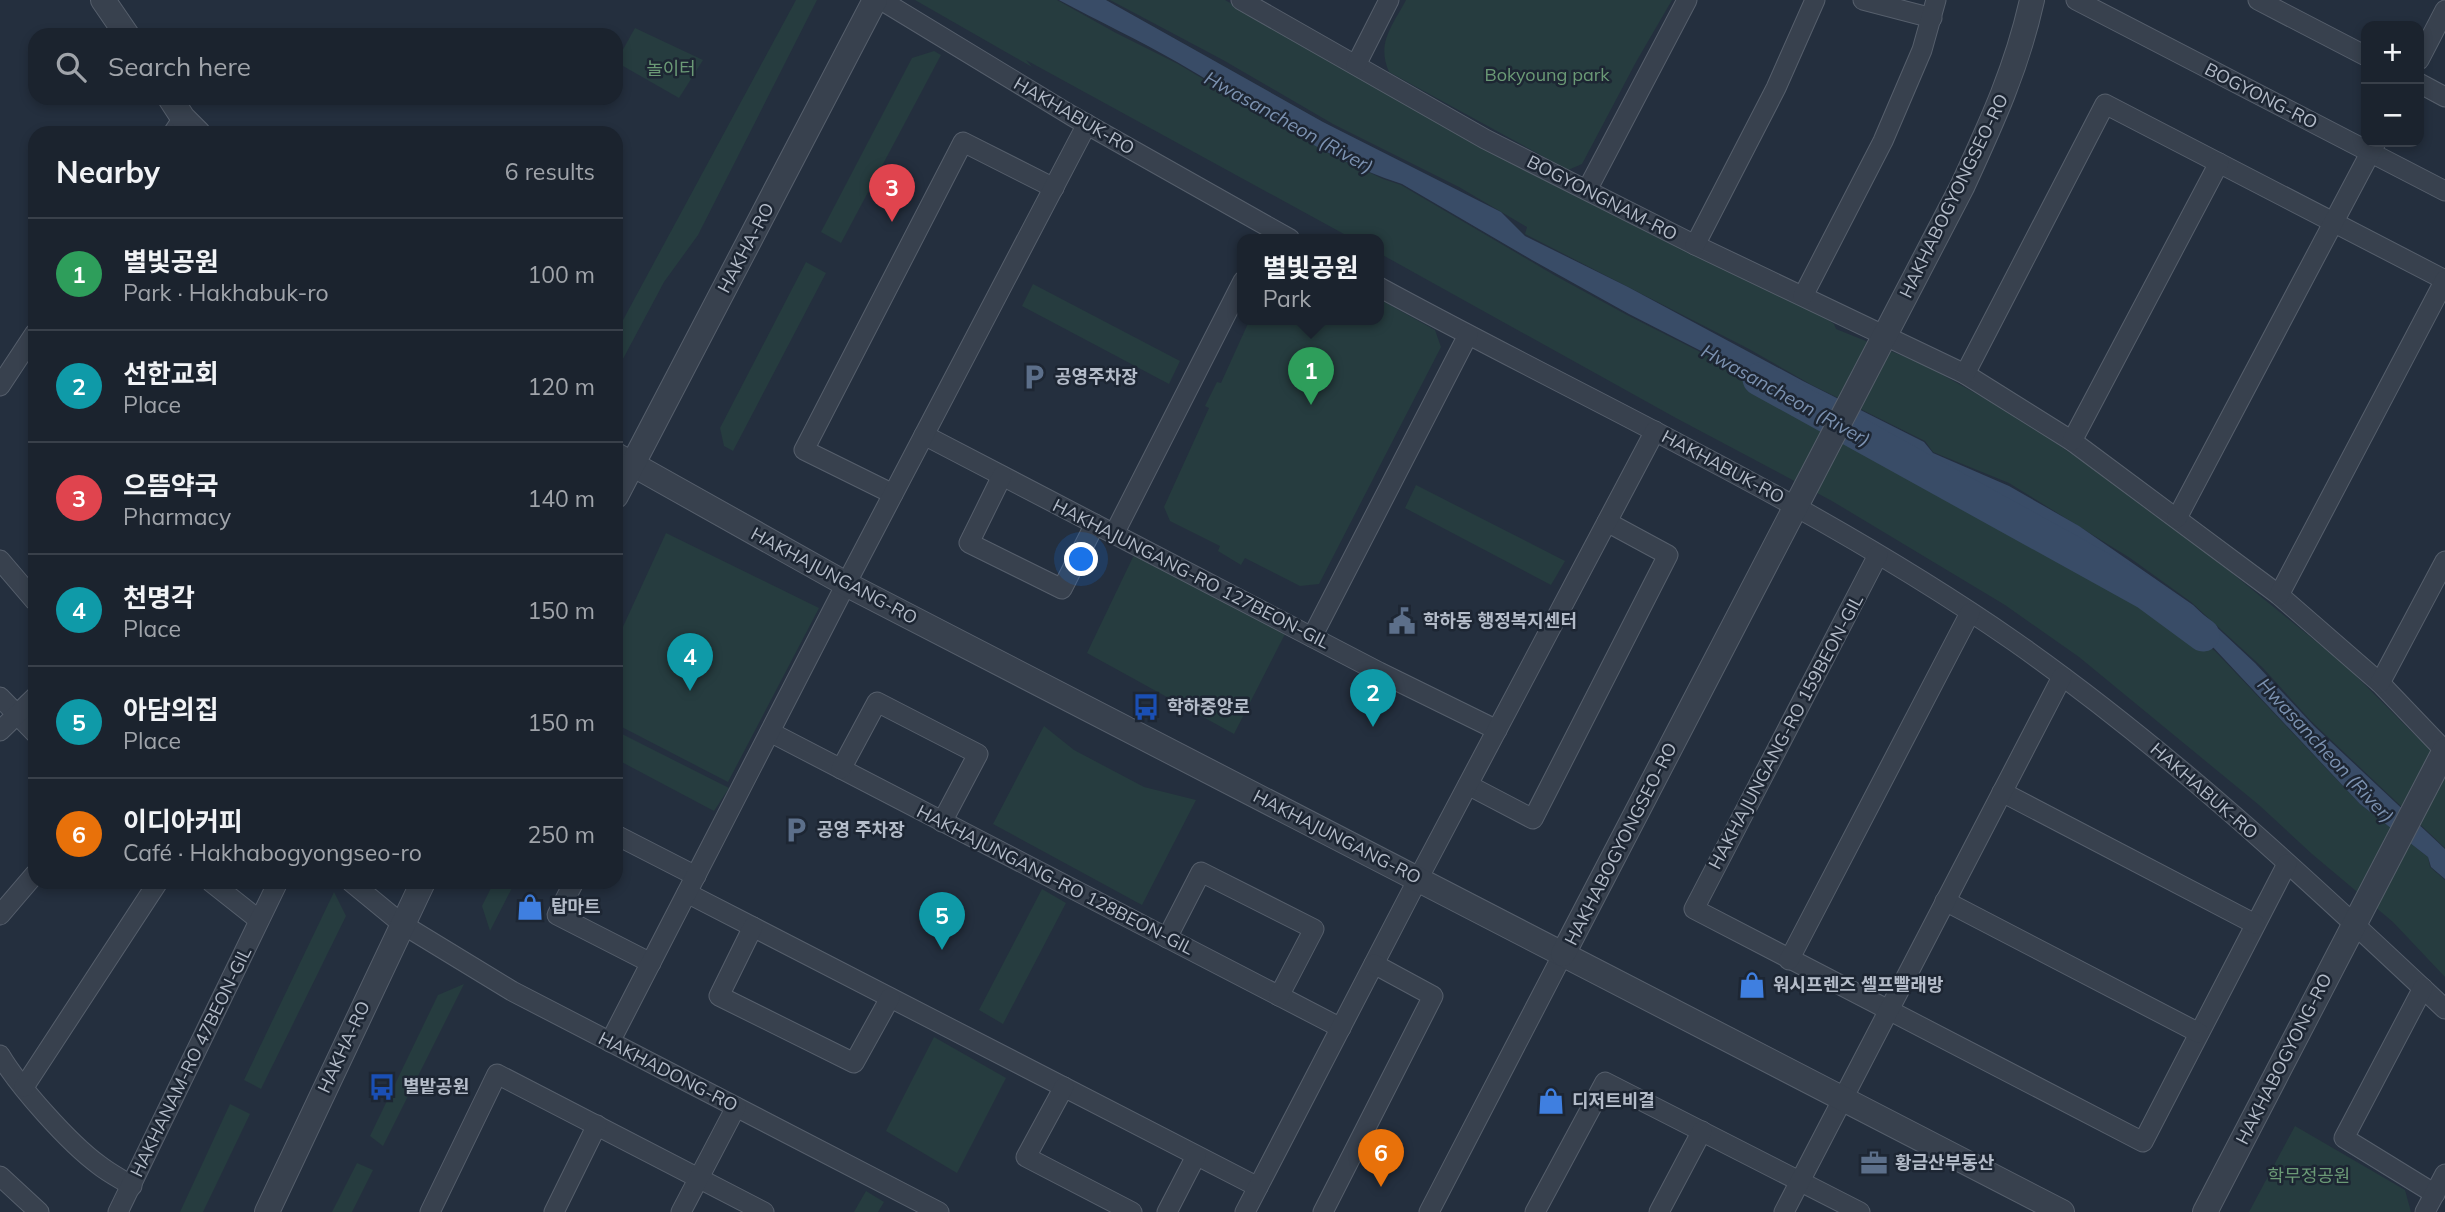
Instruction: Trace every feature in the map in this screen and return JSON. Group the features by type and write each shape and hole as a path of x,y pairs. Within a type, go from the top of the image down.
{"street":[{"path":"103,0 122,28"},
{"name":"HAKHA-RO","path":"624,460 875,0"},
{"name":"HAKHABUK-RO","path":"881,0 1267,233"},
{"path":"1356,65 1389,0"},
{"path":"1587,190 1687,0"},
{"path":"1695,245 1776,88 1815,0"},
{"path":"1803,296 1883,141 1922,50 1934,9 1863,0"},
{"name":"HAKHABOGYONGSEO-RO","path":"1429,1212 1962,187 2005,94 2025,32 2032,0"},
{"name":"BOGYONG-RO","path":"2076,0 2361,141"},
{"path":"2258,0 2361,53"},
{"name":"BOGYONGNAM-RO","path":"1248,2 1485,139 1803,296 1881,342 1965,374 2072,441 2279,595 2380,683 2444,753"},
{"path":"2424,50 2445,10"},
{"path":"2421,84 2445,97"},
{"path":"1965,374 2105,104 2445,280 2279,595"},
{"path":"611,1042 846,584 1087,124"},
{"path":"893,494 804,450 963,142 1054,188"},
{"path":"2177,518 2373,147"},
{"name":"BOGYONG-RO","path":"2373,147 2445,191"},
{"path":"2072,441 2219,163"},
{"name":"HAKHABUK-RO","path":"1384,290 1797,507 1970,613 2093,698 2166,757 2287,864 2359,915 2445,1009"},
{"path":"1115,534 1237,293"},
{"path":"1312,637 1468,335"},
{"path":"0,386 28,343"},
{"path":"1245,1212 1655,431"},
{"name":"HAKHAJUNGANG-RO 127BEON-GIL","path":"924,435 1497,730"},
{"name":"HAKHAJUNGANG-RO","path":"624,460 846,584 2062,1212"},
{"path":"1002,476 969,543 1062,589 1095,524"},
{"path":"1468,785 1533,819 1668,555 1607,522"},
{"name":"HAKHAJUNGANG-RO 159BEON-GIL","path":"1790,960 1694,909 1878,555"},
{"path":"0,560 28,593"},
{"path":"2380,683 2445,561"},
{"path":"1970,613 1790,960 2143,1142 2287,864"},
{"path":"1783,1212 2062,677"},
{"path":"0,697 28,727"},
{"path":"841,769 877,702 978,754 942,822"},
{"path":"0,731 28,704"},
{"name":"HAKHAJUNGANG-RO 128BEON-GIL","path":"770,732 1341,1028"},
{"name":"HAKHABOGYONG-RO","path":"2205,1212 2444,753"},
{"path":"2002,792 2255,924"},
{"path":"623,840 753,928 1258,1187"},
{"path":"1167,938 1201,872 1314,929 1279,996"},
{"path":"0,915 28,882"},
{"path":"24,1087 153,889"},
{"path":"220,889 259,920"},
{"name":"HAKHANAM-RO 47BEON-GIL","path":"0,1055 69,1138 98,1164 132,1186 274,889"},
{"name":"HAKHADONG-RO","path":"360,889 402,924 512,991 939,1212"},
{"name":"HAKHA-RO","path":"267,1212 420,889"},
{"path":"570,889 557,915 651,963"},
{"path":"1945,901 2199,1033"},
{"path":"753,928 719,996 854,1063 890,998"},
{"path":"1323,1212 1433,996 1374,964"},
{"path":"2423,988 2344,1138 2435,1194"},
{"path":"430,1212 497,1074 764,1212"},
{"path":"1535,1212 1605,1082 1860,1212"},
{"path":"1064,1087 1026,1157 1132,1212"},
{"path":"681,1212 736,1107"},
{"path":"554,1212 597,1125"},
{"path":"1659,1212 1702,1131"},
{"path":"1167,1212 1196,1156"},
{"path":"2425,1212 2445,1174"},
{"path":"0,1176 38,1212"},
{"path":"118,1212 132,1186"}],"green space":[{"path":"796,0 817,0 698,235 664,282 623,359 623,320"},
{"path":"915,0 1057,0 1178,64 1328,153 1401,185 1627,315 1871,438 2107,572 2145,590 2182,626 2215,651 2360,804 2428,857 2430,867 2445,880 2445,977 2393,922 2259,805 2079,657 2005,605 1832,501 1384,256 1384,234 1344,234 1026,60 1032,67"},
{"path":"1110,0 1225,0 1399,100 1655,236 1815,311 1834,324 1836,329 1923,364 2018,417 2114,483 2227,569 2345,665 2416,736 2445,760 2445,848 2311,721 2263,668 2191,602 2130,558 2009,483 1933,452 1925,441 1810,384 1749,349 1525,234 1527,227 1459,187 1333,124 1223,60"},
{"name":"Bokyoung park","path":"1406,0 1672,0 1582,164 1568,170 1389,72 1385,62 1385,43"},
{"name":"놀이터","path":"635,28 703,60 679,98 623,66 623,49"},
{"path":"934,51 941,55 841,243 821,232 912,58"},
{"path":"806,262 826,273 733,451 724,446 720,428"},
{"path":"1033,284 1180,361 1169,384 1022,306"},
{"path":"1384,302 1435,330 1441,347 1319,584 1300,586 1245,558 1241,565 1218,551 1220,546 1170,521 1164,507 1209,408 1205,406 1217,382 1221,383 1247,325 1384,325"},
{"path":"1416,485 1565,561 1551,585 1405,508"},
{"path":"666,533 819,608 728,782 623,728 623,627"},
{"path":"1141,548 1286,632 1234,734 1087,653 1133,557"},
{"path":"1044,726 1074,750 1144,787 1196,800 1142,905 993,824"},
{"path":"623,735 729,788 714,811 623,763"},
{"path":"490,889 511,889 490,931 482,906"},
{"path":"1042,889 1066,903 1003,1024 979,1010"},
{"path":"334,892 346,916 261,1089 244,1080"},
{"path":"464,984 383,1146 370,1136 438,995"},
{"path":"934,1037 1006,1078 957,1173 886,1131"},
{"path":"230,1104 250,1114 203,1212 180,1212"},
{"name":"학무정공원","path":"2295,1126 2405,1190 2411,1212 2249,1212"},
{"path":"357,1163 373,1170 352,1212 332,1212"},
{"path":"866,1191 884,1202 878,1212 854,1212"}],"water":[{"path":"1059,0 1106,0 1323,122 1501,212 1525,236 1924,442 1933,453 2009,486 2079,526 2193,605 2255,663 2314,726 2445,849 2445,879 2431,867 2428,857 2360,804 2211,645 2144,590 1869,437 1629,314 1402,184 1314,145 1177,62"}],"waterway":[{"name":"Hwasancheon (River)","path":"1759,379 2146,593 2203,635"}],"place":[{"name":"으뜸약국","path":"892,222"},
{"name":"공영주차장","path":"1034,377"},
{"name":"별빛공원","path":"1311,405"},
{"name":"학하동 행정복지센터","path":"1402,621"},
{"name":"천명각","path":"690,691"},
{"name":"학하중앙로","path":"1146,707"},
{"name":"선한교회","path":"1373,727"},
{"name":"공영 주차장","path":"796,830"},
{"name":"탑마트","path":"530,907"},
{"name":"아담의집","path":"942,950"},
{"name":"워시프렌즈 셀프빨래방","path":"1752,985"},
{"name":"별밭공원","path":"382,1087"},
{"name":"디저트비결","path":"1551,1101"},
{"name":"황금산부동산","path":"1874,1163"},
{"name":"이디아커피","path":"1381,1187"}]}
